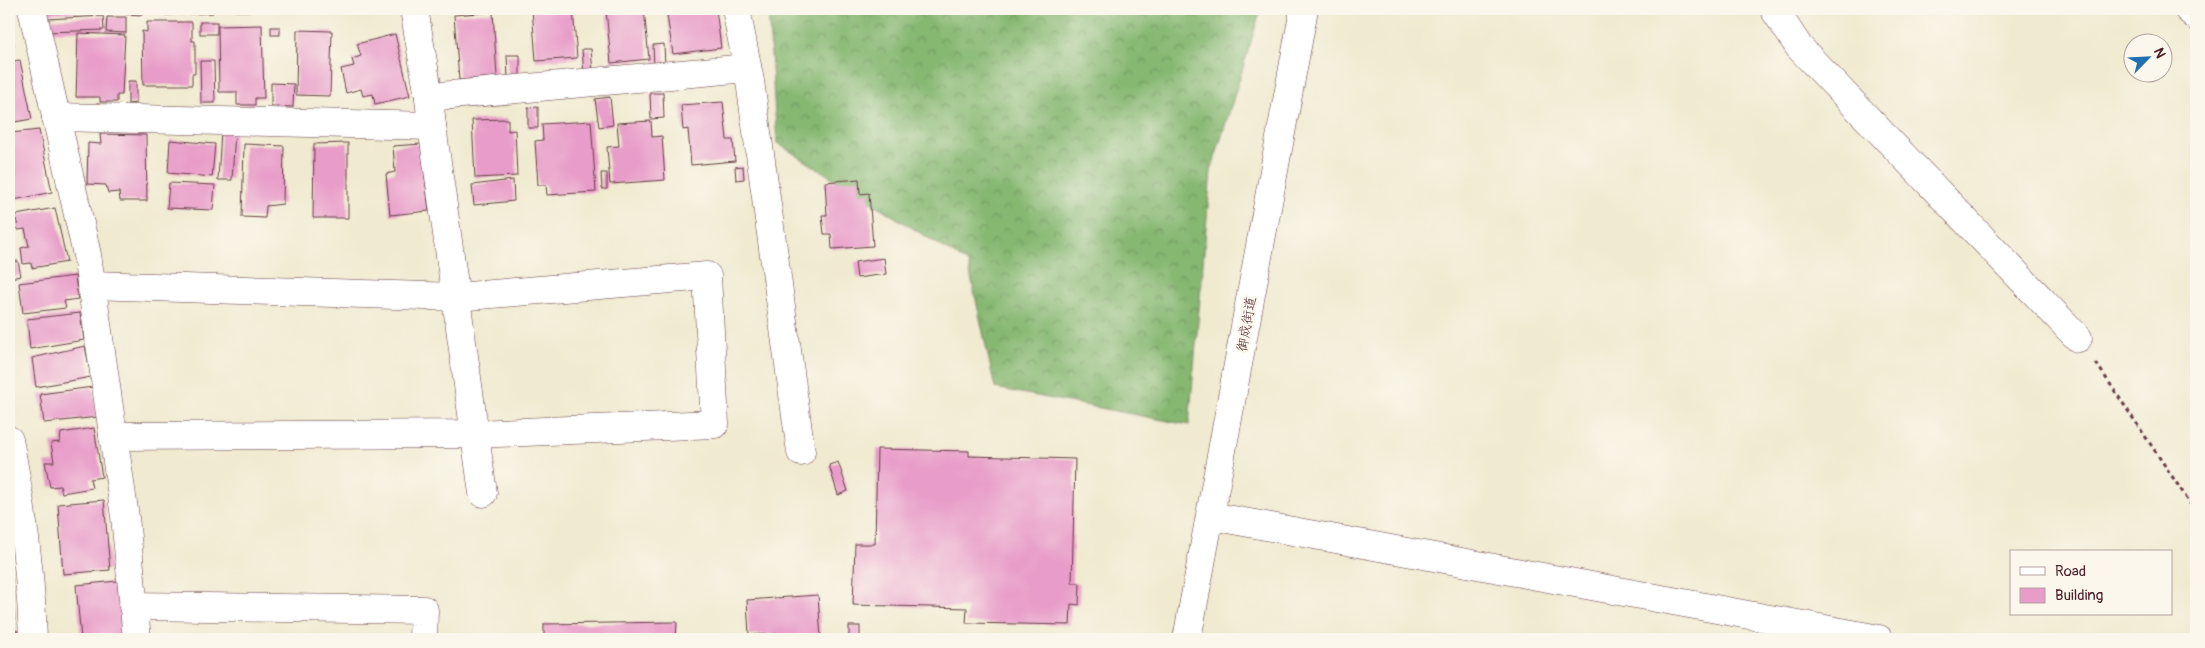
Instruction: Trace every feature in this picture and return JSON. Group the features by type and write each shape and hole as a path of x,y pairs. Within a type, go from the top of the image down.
{"street":[{"path":"32,9 87,255 125,518 137,639"},
{"path":"414,9 429,97 483,493"},
{"path":"736,9 747,68 801,452"},
{"name":"御成街道","path":"1188,639 1304,9"},
{"path":"1774,9 1799,47 2078,338"},
{"path":"2188,9 2196,16"},
{"path":"429,97 747,68"},
{"path":"56,116 432,126"},
{"path":"91,285 456,297 707,276 715,424 475,434 113,436"},
{"path":"9,440 12,476 31,580 33,639"},
{"path":"1211,516 1879,639"},
{"path":"134,606 424,610 423,639"}],"path":[{"path":"2078,338 2196,512"}],"green space":[{"path":"768,9 1261,9 1211,171 1189,425 995,388 968,263 777,143"}],"building":[{"path":"43,9 90,9 90,12 43,13"},
{"path":"126,9 142,9 142,15 126,14"},
{"path":"165,9 212,9 213,13 165,15"},
{"path":"235,9 292,9 292,11 235,11"},
{"path":"331,9 376,9 376,12 331,11"},
{"path":"532,9 573,9 577,58 536,61"},
{"path":"606,9 644,9 649,59 611,63"},
{"path":"666,9 716,9 721,48 673,54"},
{"path":"493,12 497,77 459,80 454,15"},
{"path":"103,16 104,30 47,32 47,19"},
{"path":"107,17 126,17 126,33 106,32"},
{"path":"147,22 192,22 192,41 195,41 195,74 192,74 192,85 143,85 142,31 147,32"},
{"path":"200,22 217,22 217,34 200,34"},
{"path":"262,25 264,98 255,98 255,105 237,105 237,92 219,92 218,26"},
{"path":"9,27 11,27 14,45 9,46"},
{"path":"271,27 280,27 280,35 271,35"},
{"path":"297,30 332,31 330,96 296,95"},
{"path":"78,33 125,35 122,95 117,95 117,102 100,102 100,97 76,97"},
{"path":"395,34 410,96 375,104 373,94 363,96 361,89 346,93 341,69 354,66 352,59 361,56 357,44"},
{"path":"664,44 665,65 654,66 653,45"},
{"path":"582,49 591,49 593,73 584,74"},
{"path":"507,55 520,55 520,78 508,78"},
{"path":"20,60 32,119 9,123 9,62"},
{"path":"200,61 214,61 215,103 201,103"},
{"path":"128,81 136,81 136,103 128,104"},
{"path":"271,83 294,84 293,107 271,106"},
{"path":"650,93 663,93 664,118 651,119"},
{"path":"610,97 613,125 599,127 595,99"},
{"path":"723,102 727,140 733,140 735,161 691,165 688,129 683,130 681,105"},
{"path":"538,107 538,128 528,128 528,108"},
{"path":"508,119 508,131 515,130 517,176 475,178 472,120"},
{"path":"591,121 596,192 547,195 546,185 538,185 535,141 543,140 542,124"},
{"path":"651,121 652,137 662,136 665,180 610,184 607,147 619,146 617,123"},
{"path":"39,130 52,192 9,201 9,146 12,146 11,133"},
{"path":"221,131 235,131 232,180 218,180"},
{"path":"100,134 146,135 147,201 120,201 119,192 108,193 106,185 87,184 88,143 101,144"},
{"path":"170,140 215,144 212,177 168,173"},
{"path":"348,143 348,218 313,218 314,144"},
{"path":"244,144 284,146 283,204 266,206 265,218 242,217"},
{"path":"421,144 429,211 390,215 386,174 395,172 393,146"},
{"path":"743,166 744,179 736,180 735,167"},
{"path":"601,173 607,173 607,189 602,189"},
{"path":"859,179 860,194 869,193 873,246 832,249 831,234 824,234 822,215 827,215 825,182"},
{"path":"513,180 514,201 474,205 472,185"},
{"path":"169,183 215,185 213,210 167,208"},
{"path":"55,208 67,262 32,268 31,263 23,264 21,248 29,246 25,229 18,230 16,215"},
{"path":"884,258 886,274 857,278 855,262"},
{"path":"18,261 21,276 9,278 9,262"},
{"path":"75,276 78,299 64,301 66,308 23,313 19,283"},
{"path":"80,313 84,340 30,349 27,319"},
{"path":"85,346 91,377 36,387 32,358"},
{"path":"93,387 98,417 44,423 40,394"},
{"path":"94,428 102,477 90,479 92,488 62,493 60,486 50,487 45,462 54,462 51,443 60,442 61,433"},
{"path":"877,449 969,451 969,456 1075,459 1072,583 1080,583 1079,605 1071,604 1070,625 966,623 967,608 853,605 855,544 875,544"},
{"path":"838,462 848,491 838,495 829,465"},
{"path":"104,500 110,570 63,574 58,504"},
{"path":"9,578 12,578 15,631 18,631 19,639 9,639"},
{"path":"118,581 124,639 81,639 76,585"},
{"path":"818,595 821,639 778,639 777,634 749,635 747,600"},
{"path":"677,622 676,639 544,639 544,624"},
{"path":"849,626 860,626 860,637 849,637"}]}
